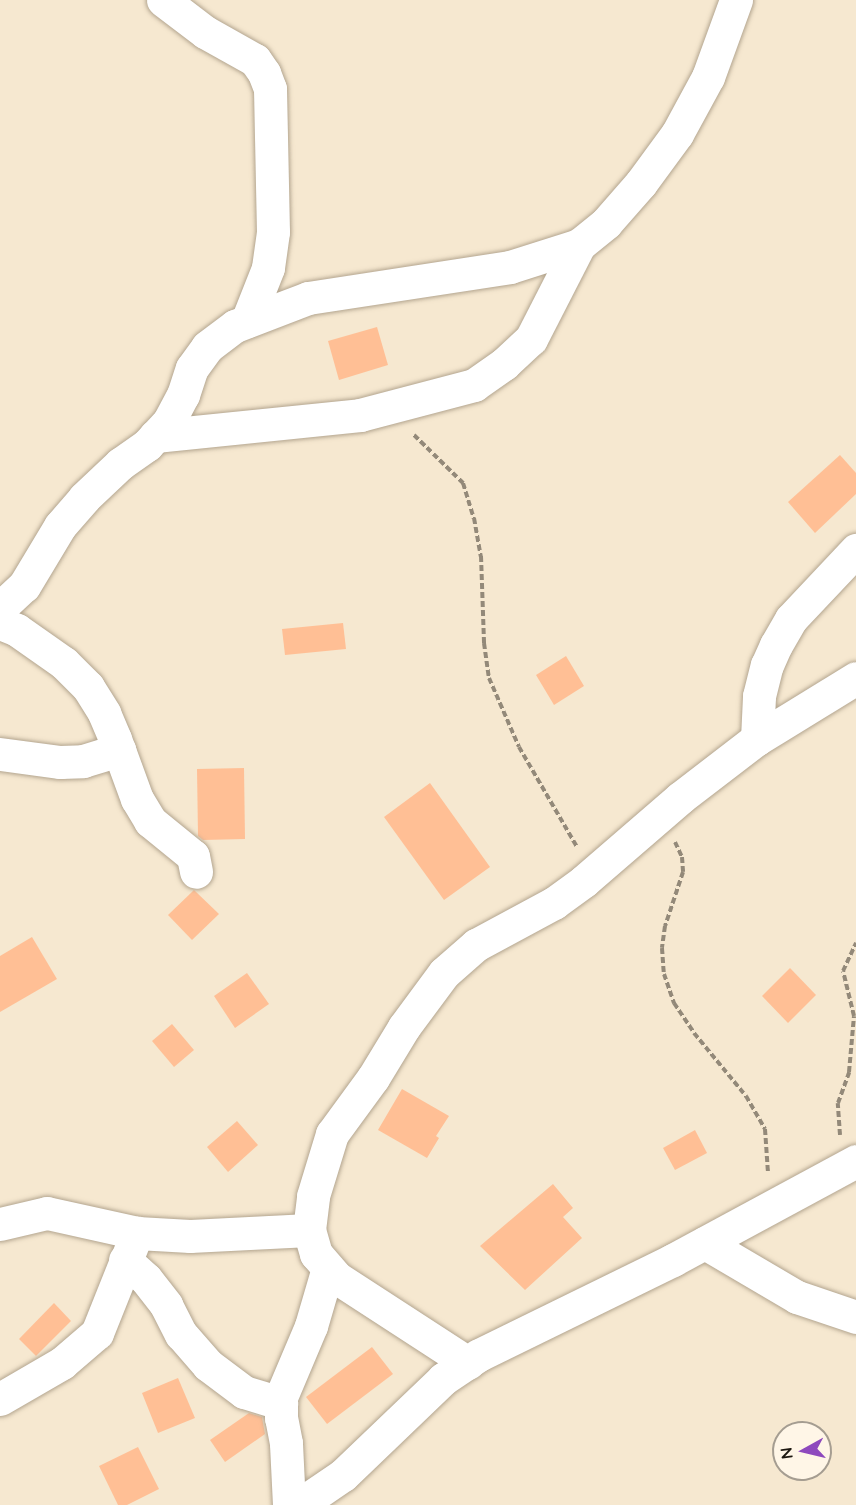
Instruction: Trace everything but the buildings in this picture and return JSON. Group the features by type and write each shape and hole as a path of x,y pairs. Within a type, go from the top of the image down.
{"street":[{"path":"163,0 205,32 255,60 264,73 270,89 273,232 268,268 247,321"},
{"path":"0,608 24,586 60,526 84,498 169,421 183,395 192,368 207,347 235,326 308,298 510,267 579,244 606,222 641,183 676,134 708,77 736,0"},
{"path":"155,436 360,415 474,385 504,364 531,339 579,244"},
{"path":"757,739 759,696 767,665 776,645 791,619 856,550"},
{"path":"0,623 17,630 64,663 88,687 104,713 137,799 150,821 193,856 196,872"},
{"path":"468,1362 337,1278 316,1254 309,1230 313,1196 332,1134 373,1078 404,1027 444,974 477,945 554,903 594,873 658,816 757,739 856,678"},
{"path":"0,754 60,762 83,761 119,750"},
{"path":"299,1505 343,1474 443,1379 468,1362 705,1243 855,1162"},
{"path":"0,1224 47,1213 131,1246 190,1236 309,1230"},
{"path":"705,1243 797,1297 856,1317"},
{"path":"0,1399 62,1363 96,1333 131,1246"},
{"path":"131,1246 146,1279 166,1305 181,1334 208,1365 244,1392 281,1403"},
{"path":"289,1505 281,1403 285,1382 310,1326 328,1268"}],"path":[{"path":"385,409 439,457 463,483 474,518 481,556 484,643 489,678 519,747 594,873"},
{"path":"658,816 674,839 682,857 683,872 665,926 662,948 664,974 674,1003 694,1033 746,1096 765,1129 768,1171 765,1210"},
{"path":"855,1162 840,1136 837,1116 838,1103 849,1072 853,1047 854,1016 843,971 856,943"}]}
